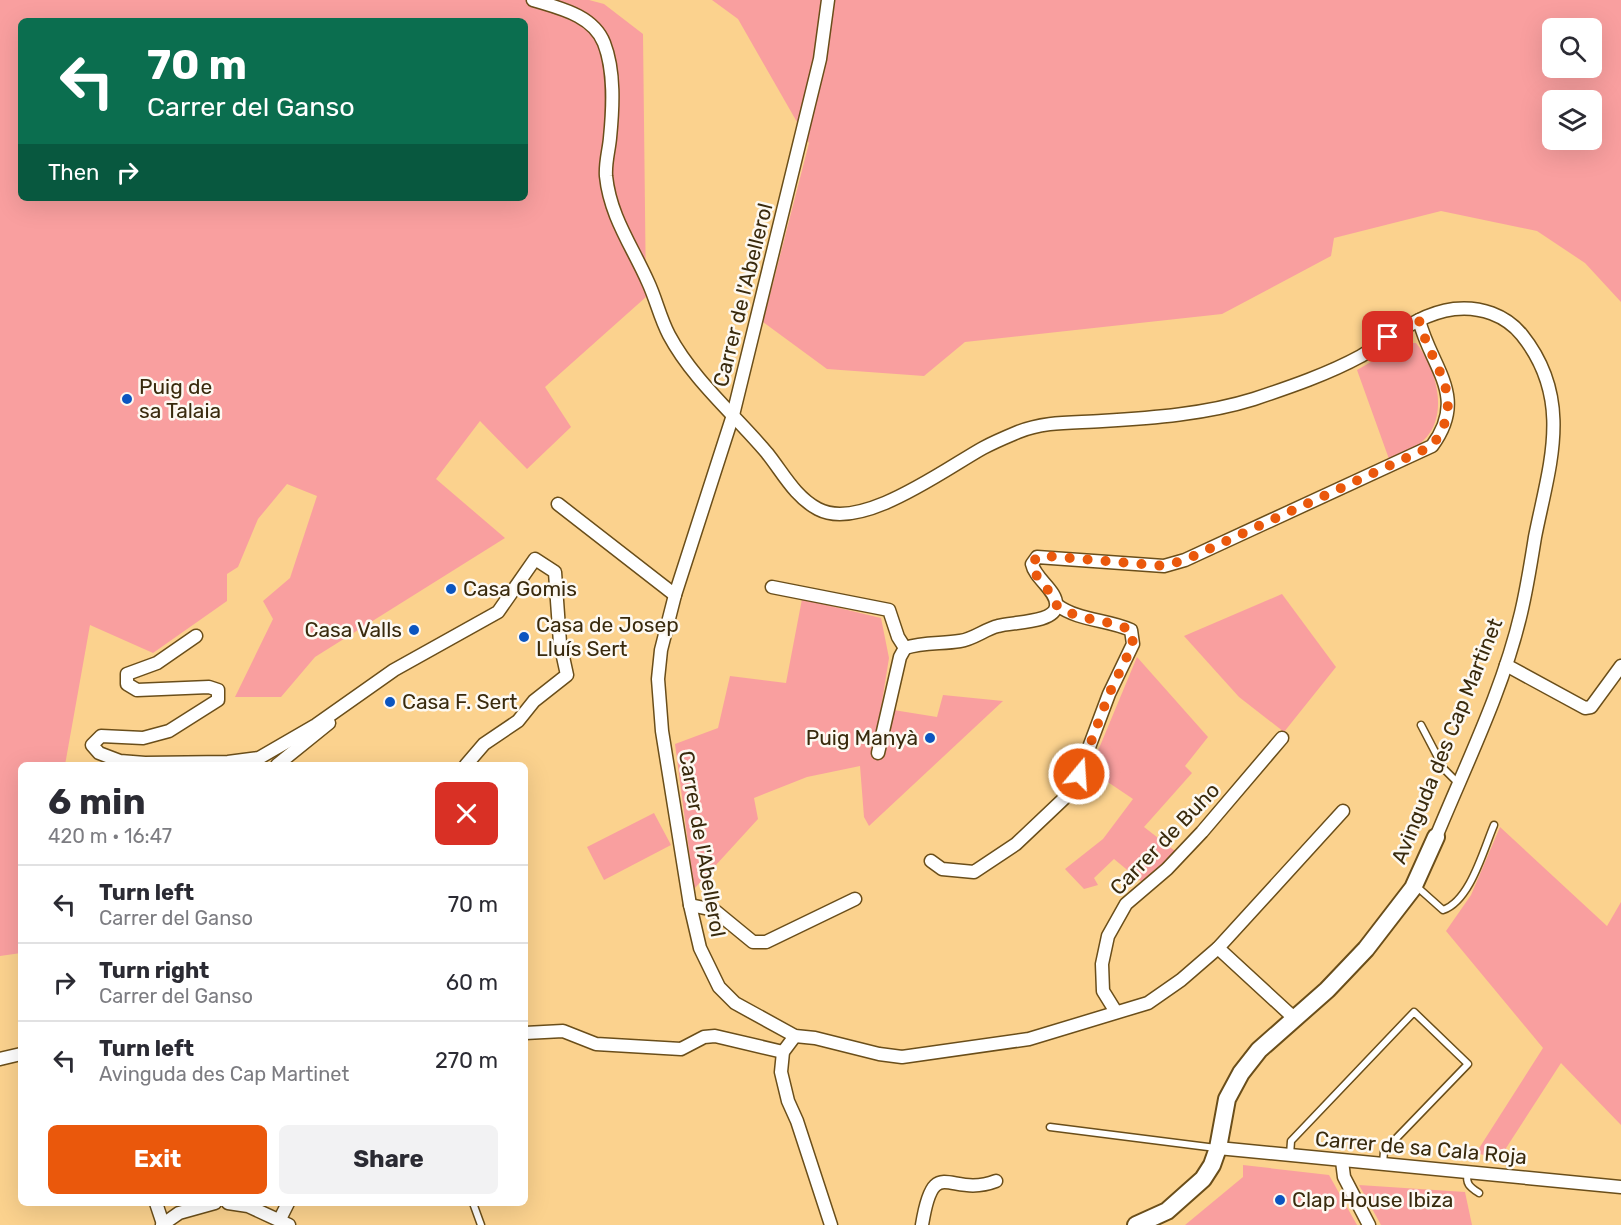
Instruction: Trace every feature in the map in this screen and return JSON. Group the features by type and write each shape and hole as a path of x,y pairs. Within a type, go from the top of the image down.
{"street":[{"name":"Avinguda des Cap Martinet","path":"533,0 584,19 596,27 605,44 611,75 606,174 616,220 649,283 668,333 685,360 769,456 800,497 821,511 837,515 858,512 897,497 988,445 1038,424 1186,414 1248,401 1299,384 1360,356 1402,327 1454,309 1493,313 1515,326 1530,345 1546,379 1553,408 1555,444 1521,613 1506,665 1436,837 1414,885 1366,950 1259,1050 1241,1073 1227,1099 1218,1148 1212,1165 1187,1196 1167,1211 1136,1225"},
{"name":"Carrer de l'Abellerol","path":"828,0 820,59 733,415 675,595 661,650 658,680 662,731 690,905 700,948 719,987 735,1003 795,1036 815,1038 879,1054 902,1057 1029,1039 1148,1003 1181,980 1218,948 1343,811"},
{"path":"931,861 942,869 974,872 1016,844 1073,790 1109,694 1133,644 1131,630 1115,623 1071,615 1057,606 1054,597 1034,574 1032,564 1037,557 1164,566 1185,560 1432,446 1444,430 1449,407 1440,366 1419,320"},
{"path":"558,504 675,595"},
{"path":"228,762 260,758 329,717 394,669 498,612 535,559 555,572 560,643 567,675 534,701 518,721 484,744 469,762"},
{"path":"772,587 889,610 898,637 905,648"},
{"path":"878,753 900,657 905,648 960,641 997,626 1046,618 1054,613 1057,606"},
{"path":"132,762 120,761 99,753 92,745 100,736 143,738 169,731 218,700 218,690 209,687 137,690 127,684 127,674 157,663 196,636"},
{"path":"1506,665 1585,708 1591,707 1621,666"},
{"path":"281,762 328,726 329,717"},
{"name":"Carrer de Buho","path":"1116,1012 1103,991 1102,964 1108,936 1126,904 1167,869 1202,832 1282,738"},
{"path":"690,905 714,910 753,942 766,942 855,900"},
{"path":"1218,948 1294,1018"},
{"path":"528,1033 563,1031 596,1044 681,1048 704,1037 716,1036 783,1052"},
{"path":"795,1036 783,1052 781,1072 788,1101 831,1225"},
{"path":"0,1059 18,1055"},
{"name":"Carrer de sa Cala Roja","path":"1218,1148 1621,1187"},
{"path":"1342,1161 1344,1177 1369,1225"},
{"path":"922,1225 927,1195 932,1187 940,1182 983,1186 996,1182"},
{"path":"157,1206 163,1225 179,1213 204,1206"},
{"path":"248,1206 285,1222 288,1206"}],"lane":[{"path":"1422,725 1444,769 1458,783"},
{"path":"1414,885 1443,910 1455,906 1466,891 1494,825"},
{"path":"1290,1155 1292,1141 1414,1012 1468,1064 1384,1151 1383,1164"},
{"path":"1050,1127 1218,1148"},
{"path":"1468,1171 1466,1180 1470,1187 1479,1193"},
{"path":"474,1206 481,1225"}],"shaded area":[{"path":"0,0 589,0 604,4 643,34 646,297 545,387 571,427 527,469 480,421 436,479 505,538 315,657 281,697 235,697 273,619 263,601 290,578 317,496 287,484 258,519 238,567 227,574 227,601 153,653 90,625 66,762 18,762 18,953 0,956"},
{"path":"712,0 1621,0 1621,302 1585,263 1537,231 1441,211 1334,238 1331,256 1222,314 965,342 924,376 827,369 763,322 809,143 738,19"},
{"path":"1404,343 1416,343 1423,353 1434,378 1438,406 1431,432 1422,442 1389,459 1357,370"},
{"path":"1282,594 1336,667 1284,732 1239,697 1184,636"},
{"path":"802,599 881,618 889,658 881,708 937,717 943,695 1003,701 869,826 864,817 860,766 807,777 754,798 758,819 694,889 675,744 718,728 730,676 786,683"},
{"path":"1137,657 1208,737 1185,766 1192,773 1144,827 1175,851 1143,883 1114,859 1094,878 1098,885 1084,889 1065,869 1103,839 1133,799 1090,770"},
{"path":"654,813 671,845 604,880 587,847"},
{"path":"1500,827 1607,926 1621,902 1621,1125 1561,1063 1499,1159 1476,1153 1543,1048 1446,931 1471,895"},
{"name":"Clap House Ibiza","path":"1243,1165 1329,1175 1357,1225 1185,1225 1243,1177"},
{"path":"1359,1185 1465,1192 1472,1225 1381,1225"}],"place":[{"name":"Puig de sa Talaia","path":"127,399"},
{"name":"Casa Gomis","path":"451,589"},
{"name":"Casa Valls","path":"414,630"},
{"name":"Casa de Josep Lluís Sert","path":"524,637"},
{"name":"Casa F. Sert","path":"390,702"},
{"name":"Puig Manyà","path":"930,738"},
{"name":"Clap House Ibiza","path":"1280,1200"}],"route":[{"path":"1079,774 1089,742 1133,644 1131,630 1115,623 1071,615 1057,606 1054,597 1034,574 1032,564 1037,557 1046,556 1164,566 1185,560 1432,446 1444,430 1449,407 1440,366 1419,320 1402,327 1388,337"}]}
